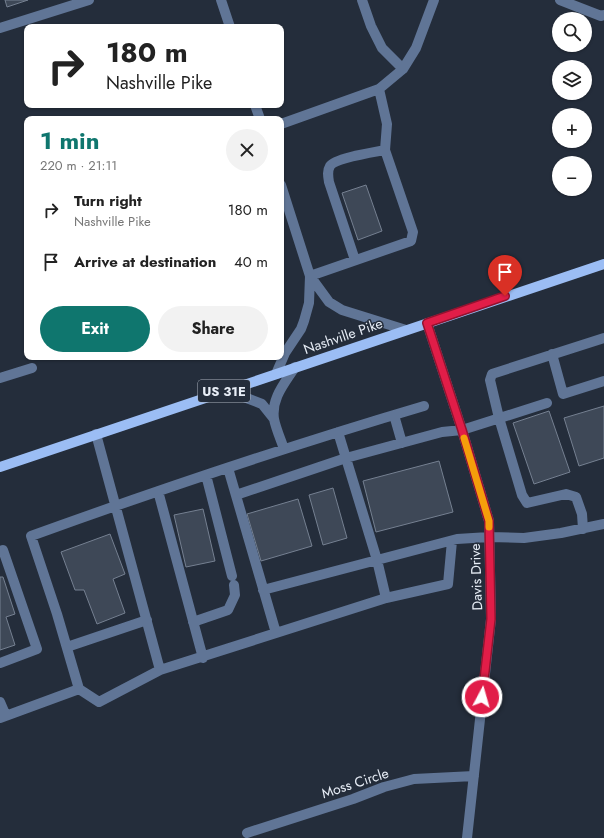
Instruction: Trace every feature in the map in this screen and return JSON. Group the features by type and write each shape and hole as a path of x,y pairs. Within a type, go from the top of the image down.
{"main road":[{"name":"Nashville Pike","path":"0,467 604,264"}],"street":[{"path":"0,28 89,0"},
{"path":"221,0 229,24"},
{"path":"362,0 371,26 382,48 403,69"},
{"path":"284,123 379,89 403,69 416,48 434,0"},
{"path":"560,0 584,5 601,16 604,16"},
{"path":"310,276 411,241 413,232 385,150 387,124 379,89"},
{"path":"355,260 329,182 328,173 330,165 336,161 364,153 385,150"},
{"path":"284,194 310,276 329,302 342,310 406,330"},
{"path":"284,354 301,329 304,321 309,303 310,276"},
{"name":"Davis Drive","path":"427,323 462,430 489,521 491,619 467,838"},
{"path":"583,529 582,514 576,497 566,494 527,503 522,495 499,418 490,380 492,374 604,338"},
{"path":"552,354 563,394 604,381"},
{"path":"276,374 282,360"},
{"path":"274,419 275,404 278,393 295,367"},
{"path":"0,378 32,368"},
{"path":"219,393 244,397 262,404 274,419 284,450"},
{"path":"236,495 346,458 442,432 462,430 547,403"},
{"path":"424,406 206,475 116,505 31,536 57,614 79,689 99,702 160,670 202,658 386,598 448,584 452,541"},
{"path":"394,415 402,443"},
{"path":"338,432 377,560 386,598"},
{"path":"96,434 160,670"},
{"path":"228,468 276,633"},
{"path":"193,622 228,610 235,595 233,580 206,475"},
{"path":"158,491 202,658"},
{"path":"263,590 452,541 489,537 524,538 583,529 604,524"},
{"path":"0,663 37,649 1,550"},
{"path":"66,646 147,620"},
{"path":"0,702 3,717 79,689"},
{"name":"Moss Circle","path":"247,833 384,787 414,779 474,776"}],"building":[{"path":"5,0 28,0 7,7"},
{"path":"366,185 382,231 358,240 342,193"},
{"path":"604,406 604,458 579,466 564,418"},
{"path":"549,411 570,472 534,484 513,423"},
{"path":"439,461 453,512 376,532 363,481"},
{"path":"333,488 347,538 323,545 309,495"},
{"path":"298,499 312,546 261,561 247,514"},
{"path":"203,509 215,561 186,567 174,515"},
{"path":"110,534 125,574 113,579 125,613 97,624 84,590 75,590 61,552"},
{"path":"0,577 3,577 15,614 6,617 15,645 0,650"}],"slow traffic":[{"path":"464,438 489,521 489,527"}],"route":[{"path":"482,697 491,619 489,521 462,430 427,323 505,296"}]}
